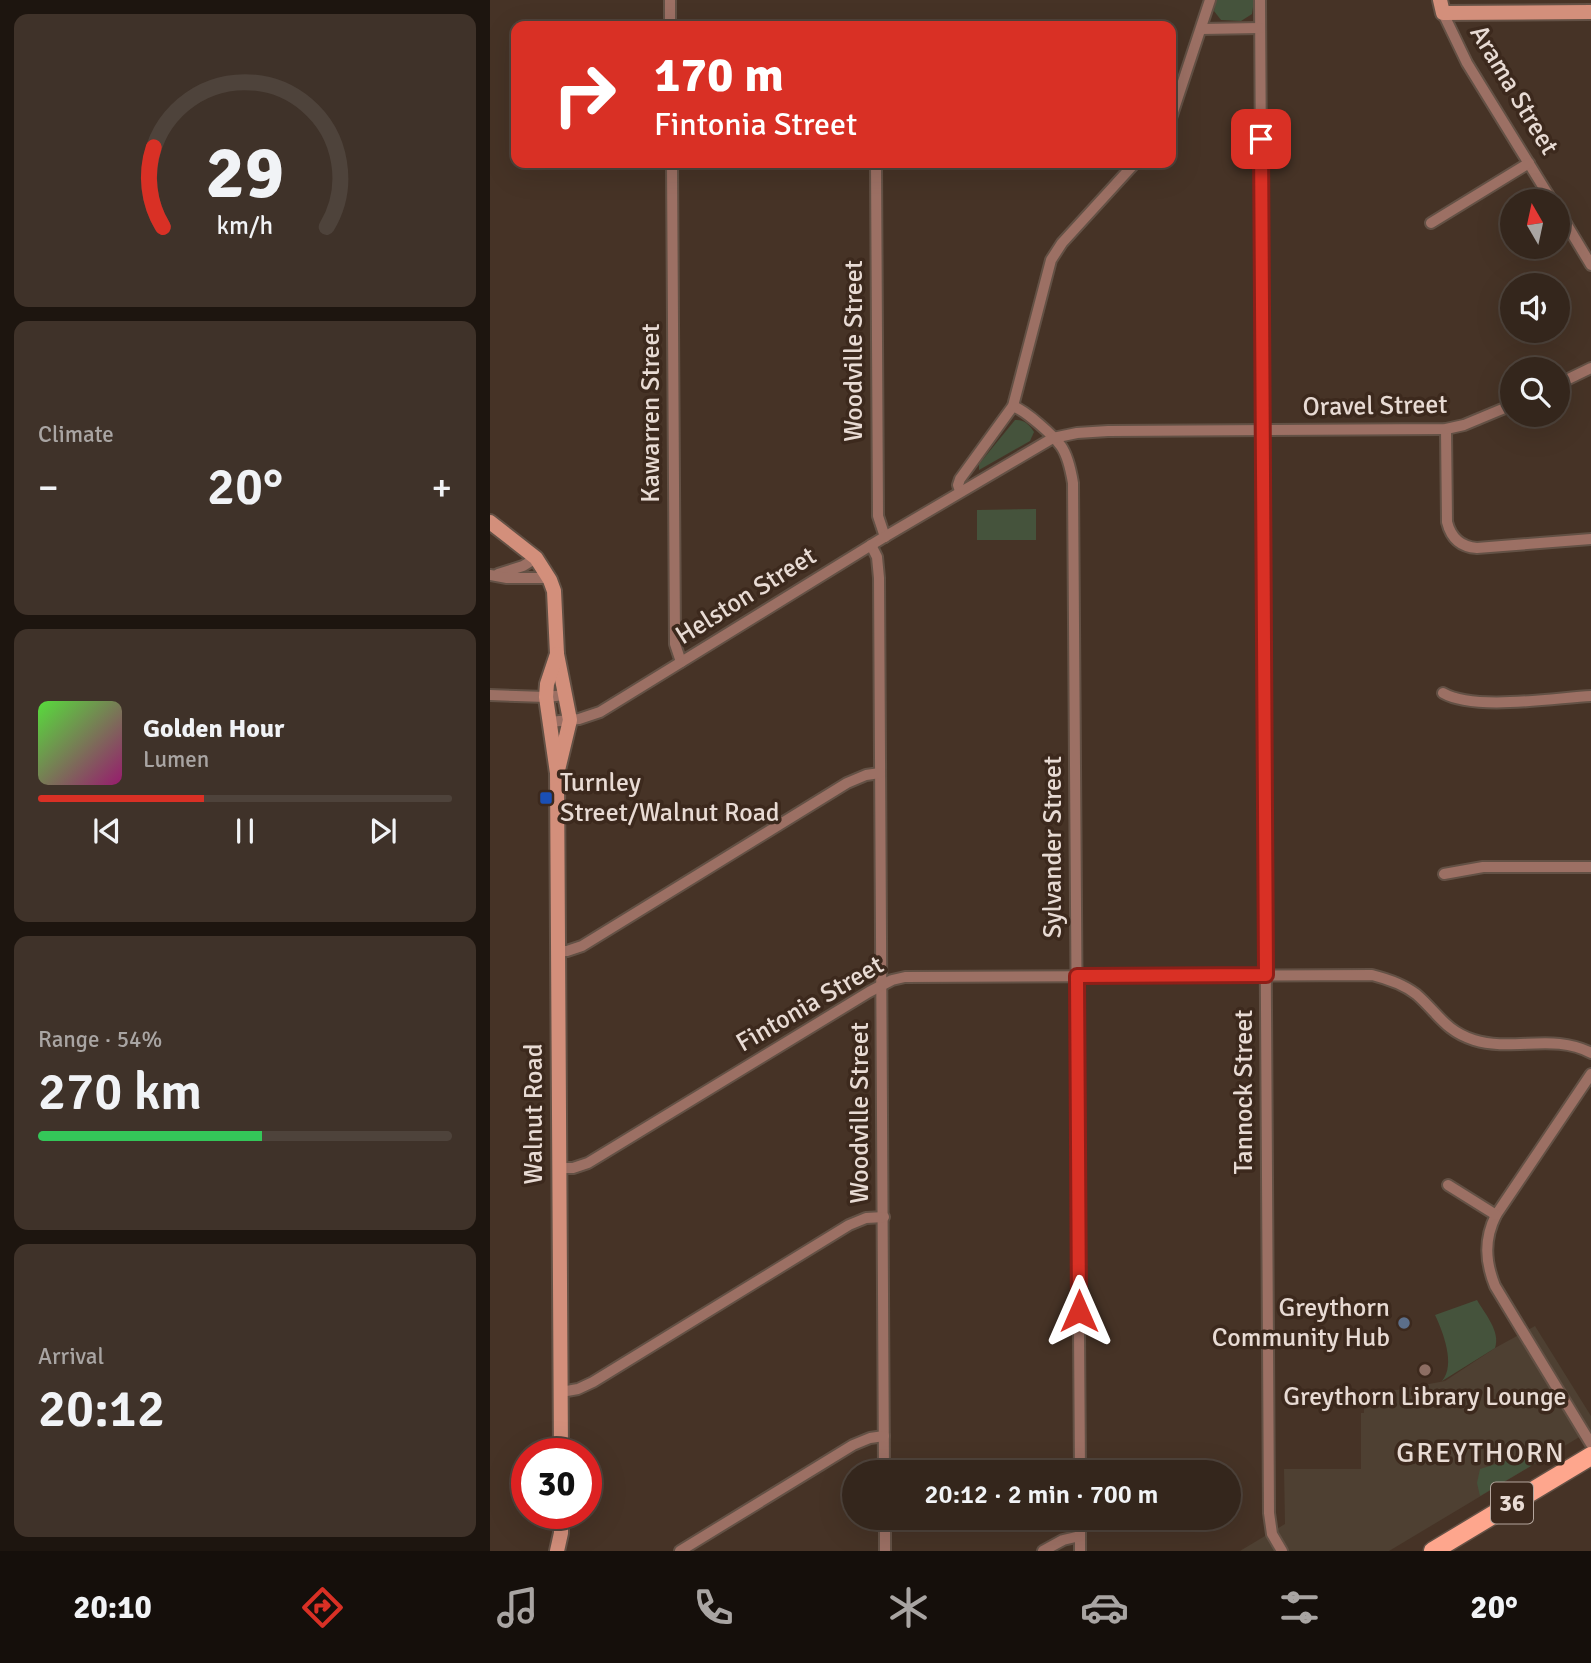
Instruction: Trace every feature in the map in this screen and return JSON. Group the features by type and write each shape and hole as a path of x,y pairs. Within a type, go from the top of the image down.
{"main road":[{"name":"36","path":"1433,1551 1591,1456"}],"street":[{"path":"670,0 670,21"},
{"path":"1176,90 1210,0"},
{"name":"Tannock Street","path":"1260,0 1269,1513 1272,1534 1282,1551"},
{"path":"1442,7 1591,12"},
{"name":"Arama Street","path":"1442,7 1467,64 1545,189"},
{"path":"1201,29 1260,28"},
{"path":"1430,223 1529,163"},
{"name":"Kawarren Street","path":"671,168 675,643 681,662"},
{"name":"Woodville Street","path":"876,168 878,516 885,537"},
{"path":"960,491 960,479 1013,406 1051,260 1062,243 1130,168"},
{"path":"1570,230 1591,265"},
{"path":"1570,378 1591,368"},
{"path":"1013,406 1019,408 1053,438"},
{"name":"Oravel Street","path":"1108,431 1446,429 1464,425 1500,410"},
{"path":"1446,429 1447,522 1452,536 1462,545 1477,548 1591,539"},
{"name":"Helston Street","path":"550,722 600,712 960,491 1053,438 1108,431"},
{"name":"Sylvander Street","path":"1053,438 1065,454 1073,483 1080,1460"},
{"name":"Walnut Road","path":"490,522 533,556 549,578 555,600 556,654 570,720 568,737 557,773"},
{"name":"Woodville Street","path":"871,545 877,557 879,578 884,1460"},
{"path":"491,575 516,569 533,556"},
{"path":"491,575 507,578 549,578"},
{"name":"Walnut Road","path":"556,654 546,697 557,773 561,1438"},
{"path":"1443,693 1455,699 1478,702 1591,696"},
{"path":"490,695 565,695"},
{"path":"558,951 582,946 847,783 866,775 880,773"},
{"path":"1444,874 1483,867 1591,866"},
{"name":"Fintonia Street","path":"559,1168 580,1167 594,1160 882,985 905,977 1372,975 1407,988 1445,1025 1462,1036 1496,1044 1562,1043 1591,1053"},
{"path":"1591,1074 1496,1215 1488,1234 1486,1248 1490,1275 1495,1286 1591,1444"},
{"path":"1448,1185 1496,1215"},
{"path":"561,1392 578,1389 593,1382 849,1225 866,1218 884,1217"},
{"path":"680,1551 853,1445 884,1436"},
{"path":"561,1529 565,1551"},
{"path":"885,1530 885,1551"},
{"path":"1080,1530 1080,1551"},
{"path":"557,1551 561,1533"},
{"path":"1043,1551 1063,1540 1080,1536"}],"shaded area":[{"path":"1535,1326 1591,1416 1591,1430 1389,1551 1240,1551 1285,1524 1284,1469 1361,1469 1361,1413 1364,1413 1364,1390 1397,1390 1445,1381"}],"green space":[{"path":"1216,0 1254,0 1252,14 1241,21 1221,20 1214,11"},
{"path":"1015,420 1024,422 1032,429 1034,432 1030,441 979,470 979,464"},
{"path":"1036,509 1036,540 977,540 977,510"},
{"path":"1477,1300 1494,1329 1495,1348 1442,1381 1446,1374 1448,1358 1435,1315"},
{"path":"1518,1457 1544,1458 1480,1496 1477,1483 1480,1469"}],"place":[{"name":"Turnley Street/Walnut Road","path":"546,798"},
{"name":"Greythorn Community Hub","path":"1404,1323"},
{"name":"Greythorn Library Lounge","path":"1425,1370"}],"district":[{"name":"GREYTHORN","path":"1481,1453"}],"route":[{"path":"1079,1311 1077,976 1266,975 1261,139"}]}
